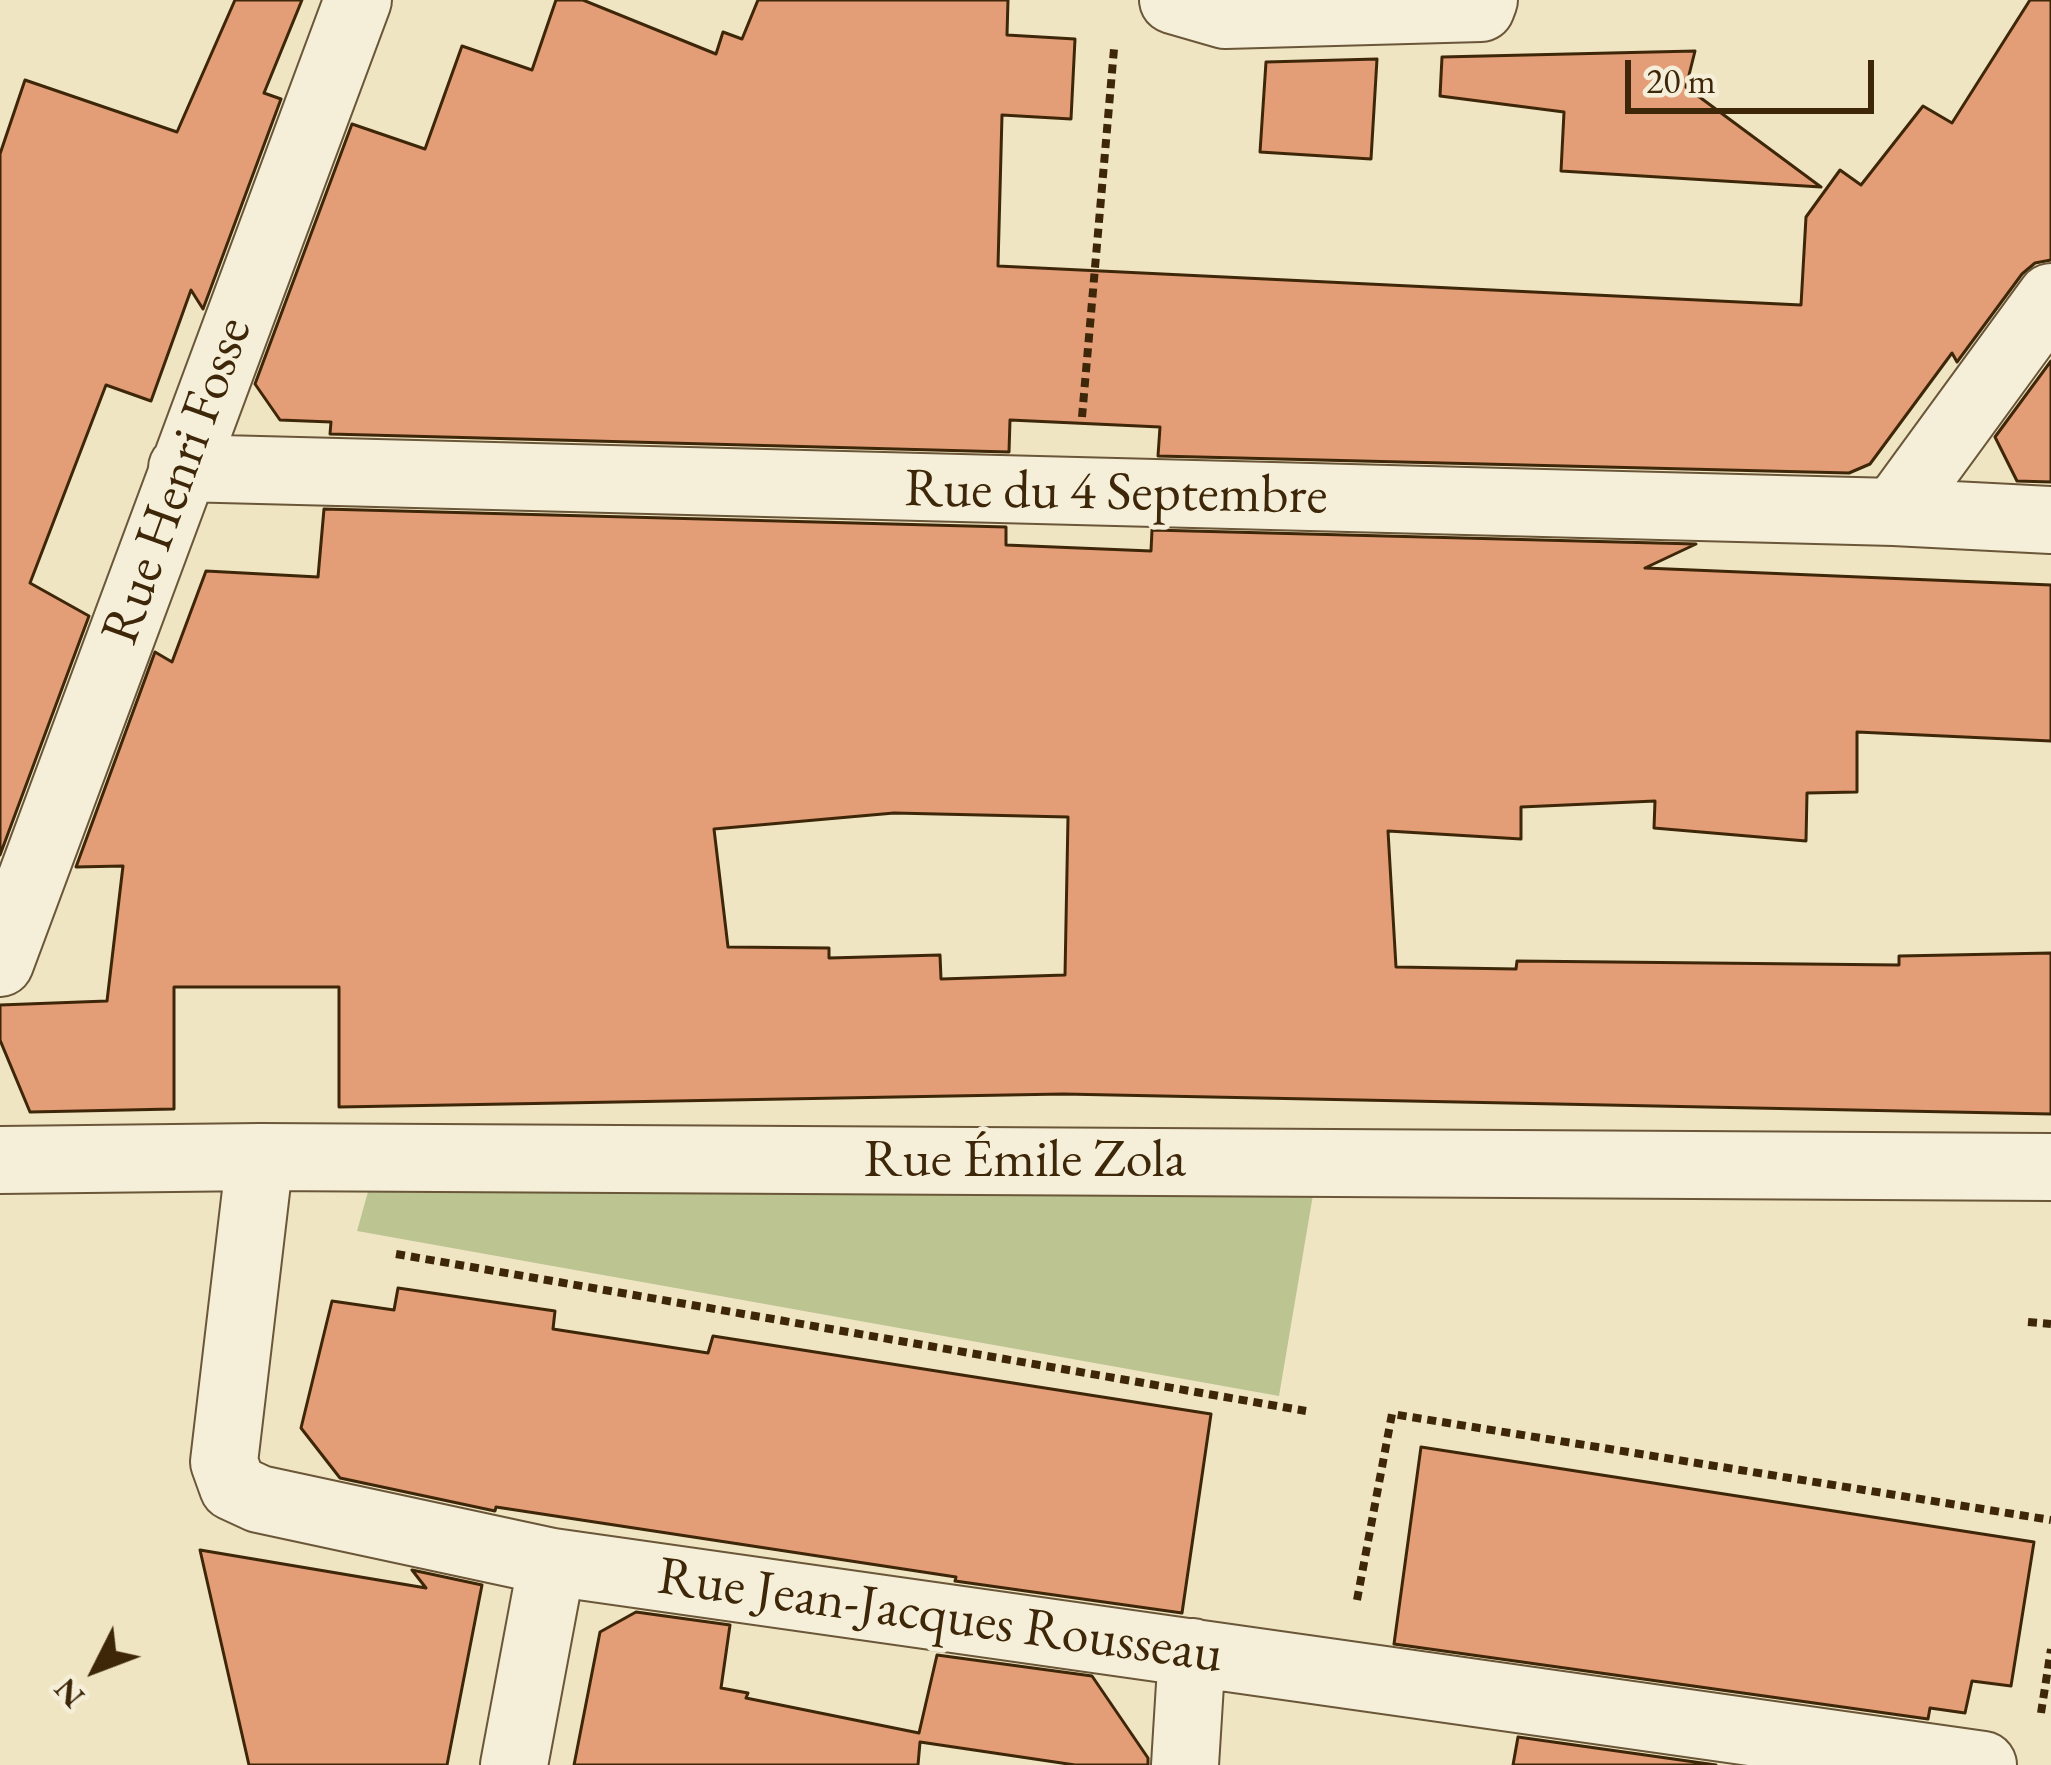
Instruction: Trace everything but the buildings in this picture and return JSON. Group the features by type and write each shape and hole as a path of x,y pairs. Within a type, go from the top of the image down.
{"street":[{"name":"Rue Henri Fosse","path":"0,963 358,0"},
{"path":"1173,0 1225,15 1481,8 1484,0"},
{"path":"1894,512 2051,297"},
{"name":"Rue du 4 Septembre","path":"182,468 1894,512 2051,520"},
{"name":"Rue Émile Zola","path":"0,1160 260,1157 2051,1167"},
{"name":"Rue Jean-Jacques Rousseau","path":"260,1157 224,1462 233,1487 259,1498 552,1562 1983,1765"},
{"path":"514,1765 552,1562"},
{"path":"1185,1765 1192,1652"}],"path":[{"path":"1075,493 1114,47"},
{"path":"396,1254 1306,1411"},
{"path":"2028,1322 2051,1324"},
{"path":"1344,1674 1393,1414 2051,1520"},
{"path":"2040,1719 2051,1649"}],"green space":[{"path":"1316,1177 1279,1396 357,1231 371,1181"}]}
